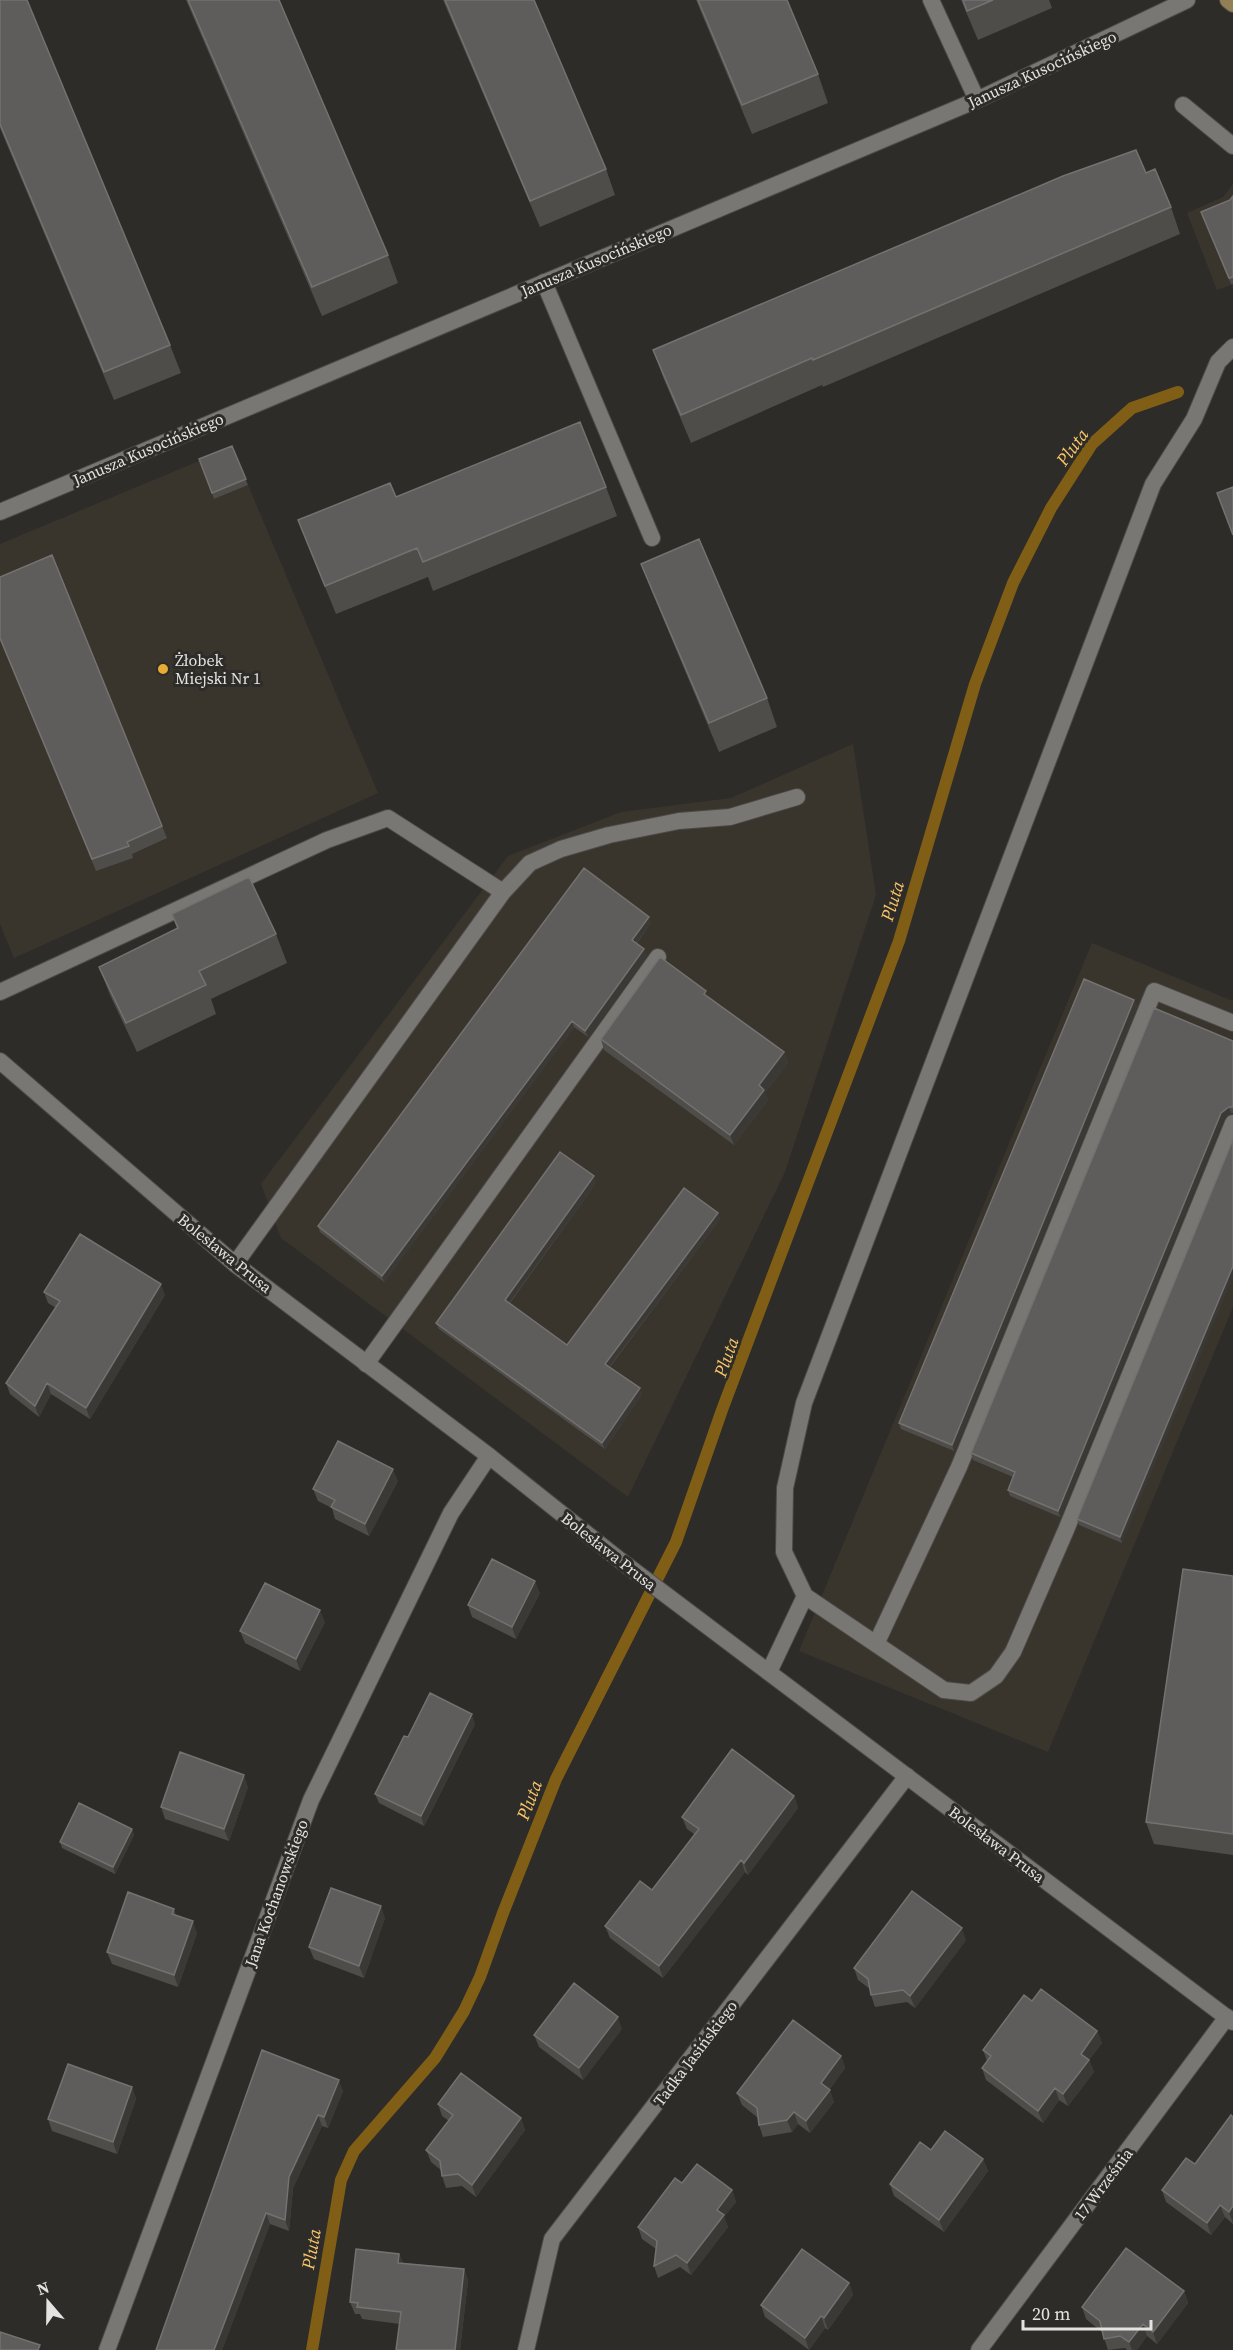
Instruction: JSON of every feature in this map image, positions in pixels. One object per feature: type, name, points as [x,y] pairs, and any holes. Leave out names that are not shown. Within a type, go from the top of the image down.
[{"type":"main road","points":[[1228,0],[1233,4]]},
{"type":"street","points":[[931,0],[977,100]]},
{"type":"street","name":"Janusza Kusocińskiego","points":[[0,512],[977,100],[1187,0]]},
{"type":"street","points":[[1183,105],[1233,146]]},
{"type":"street","points":[[544,282],[652,538]]},
{"type":"street","points":[[1233,347],[1218,362],[1194,419],[1153,484],[804,1403],[786,1488],[784,1552],[805,1596],[877,1642],[944,1690],[970,1693],[996,1676],[1013,1652],[1066,1530],[1233,1124]]},
{"type":"street","points":[[235,1264],[502,892],[530,863],[561,849],[609,835],[667,824],[730,817],[797,797]]},
{"type":"street","points":[[0,992],[327,840],[388,818],[502,892]]},
{"type":"street","points":[[366,1364],[658,957]]},
{"type":"street","points":[[877,1642],[959,1467],[1154,991],[1233,1023]]},
{"type":"street","name":"Bolesława Prusa","points":[[0,1061],[235,1264],[489,1456],[621,1561],[1231,2016]]},
{"type":"street","name":"Jana Kochanowskiego","points":[[107,2350],[311,1800],[451,1513],[489,1456]]},
{"type":"street","points":[[769,1672],[805,1596]]},
{"type":"street","name":"Tadka Jasińskiego","points":[[526,2350],[552,2239],[907,1776]]},
{"type":"street","name":"17 Września","points":[[979,2350],[1231,2016]]},
{"type":"shaded area","points":[[1233,184],[1233,289],[1231,285],[1217,290],[1187,213],[1223,197]]},
{"type":"shaded area","name":"Żłobek Miejski Nr 1","points":[[199,461],[214,499],[248,485],[378,793],[14,958],[0,924],[0,544]]},
{"type":"shaded area","points":[[853,744],[876,895],[785,1172],[628,1497],[281,1238],[261,1184],[508,856],[621,812],[731,798]]},
{"type":"shaded area","points":[[1092,943],[1233,1001],[1233,1307],[1048,1752],[799,1651]]},
{"type":"building","points":[[0,0],[27,0],[170,345],[104,372],[0,124]]},
{"type":"building","points":[[188,0],[279,0],[388,255],[312,287]]},
{"type":"building","points":[[445,0],[534,0],[606,169],[530,201]]},
{"type":"building","points":[[698,0],[787,0],[818,74],[742,105]]},
{"type":"building","points":[[963,0],[993,0],[967,11]]},
{"type":"building","points":[[1136,150],[1146,173],[1155,169],[1171,207],[681,415],[653,350],[1063,176]]},
{"type":"building","points":[[1233,196],[1233,277],[1229,278],[1201,212],[1230,200]]},
{"type":"building","points":[[580,422],[606,487],[423,562],[417,548],[325,586],[298,520],[390,483],[396,497]]},
{"type":"building","points":[[232,446],[246,479],[212,493],[199,459]]},
{"type":"building","points":[[1233,487],[1233,535],[1217,493]]},
{"type":"building","points":[[699,539],[767,698],[709,723],[641,564]]},
{"type":"building","points":[[52,555],[162,826],[127,842],[129,846],[92,859],[0,638],[0,577]]},
{"type":"building","points":[[584,868],[649,917],[632,940],[644,949],[585,1031],[572,1021],[382,1276],[318,1226]]},
{"type":"building","points":[[249,877],[276,934],[199,971],[206,985],[126,1023],[99,967],[178,928],[172,914]]},
{"type":"building","points":[[660,957],[706,991],[704,994],[784,1052],[759,1085],[764,1090],[730,1135],[601,1039]]},
{"type":"building","points":[[1084,979],[1134,1000],[952,1445],[899,1423]]},
{"type":"building","points":[[1154,1008],[1233,1041],[1233,1107],[1221,1113],[1058,1511],[1008,1490],[1015,1472],[971,1453]]},
{"type":"building","points":[[1233,1139],[1233,1266],[1120,1537],[1077,1519]]},
{"type":"building","points":[[560,1152],[594,1176],[505,1300],[567,1345],[684,1188],[718,1213],[605,1364],[640,1388],[602,1443],[436,1323]]},
{"type":"building","points":[[80,1234],[161,1284],[86,1408],[47,1383],[35,1406],[6,1383],[60,1301],[44,1292]]},
{"type":"building","points":[[338,1441],[393,1469],[365,1524],[331,1507],[335,1500],[313,1489]]},
{"type":"building","points":[[492,1559],[535,1581],[512,1627],[468,1605]]},
{"type":"building","points":[[1183,1569],[1233,1576],[1233,1834],[1146,1822]]},
{"type":"building","points":[[265,1583],[320,1610],[296,1659],[240,1631]]},
{"type":"building","points":[[430,1693],[472,1714],[421,1816],[375,1794],[404,1736],[408,1737]]},
{"type":"building","points":[[732,1749],[794,1796],[744,1863],[741,1860],[659,1966],[605,1926],[640,1881],[652,1890],[699,1829],[682,1817]]},
{"type":"building","points":[[180,1752],[244,1775],[224,1829],[161,1807]]},
{"type":"building","points":[[79,1803],[132,1829],[113,1867],[60,1842]]},
{"type":"building","points":[[331,1888],[381,1906],[359,1966],[309,1947]]},
{"type":"building","points":[[912,1891],[962,1928],[910,1996],[903,1990],[871,1995],[868,1979],[854,1968]]},
{"type":"building","points":[[128,1892],[174,1909],[172,1914],[193,1921],[174,1975],[107,1952]]},
{"type":"building","points":[[574,1983],[618,2017],[579,2068],[534,2035]]},
{"type":"building","points":[[1041,1989],[1097,2031],[1081,2054],[1089,2060],[1063,2094],[1055,2088],[1038,2111],[982,2068],[991,2056],[983,2050],[1024,1995],[1032,2001]]},
{"type":"building","points":[[793,2020],[841,2056],[821,2083],[830,2090],[806,2121],[794,2112],[787,2120],[759,2125],[757,2108],[737,2093]]},
{"type":"building","points":[[262,2050],[339,2080],[324,2117],[318,2115],[289,2177],[285,2220],[266,2213],[214,2350],[156,2350]]},
{"type":"building","points":[[68,2064],[132,2087],[113,2142],[48,2119]]},
{"type":"building","points":[[461,2073],[521,2118],[472,2185],[458,2174],[442,2176],[440,2161],[426,2150],[453,2115],[438,2104]]},
{"type":"building","points":[[1231,2115],[1233,2117],[1233,2206],[1229,2212],[1220,2205],[1207,2223],[1162,2190],[1186,2158],[1195,2164]]},
{"type":"building","points":[[945,2131],[983,2159],[939,2220],[890,2184],[920,2142],[931,2150]]},
{"type":"building","points":[[697,2164],[732,2190],[717,2210],[724,2215],[687,2263],[676,2255],[654,2266],[657,2241],[638,2227],[675,2178],[682,2183]]},
{"type":"building","points":[[1126,2248],[1184,2291],[1153,2332],[1143,2324],[1129,2342],[1120,2336],[1104,2339],[1100,2321],[1082,2307]]},
{"type":"building","points":[[356,2249],[399,2254],[398,2263],[464,2269],[455,2350],[396,2350],[401,2312],[357,2307],[358,2303],[350,2302]]},
{"type":"building","points":[[802,2249],[849,2283],[824,2318],[821,2316],[805,2338],[761,2305]]},
{"type":"building","points":[[0,2332],[40,2345],[38,2350],[0,2350]]},
{"type":"waterway","name":"Pluta","points":[[312,2350],[341,2180],[354,2151],[435,2058],[464,2011],[480,1977],[556,1779],[676,1542],[722,1410],[899,941],[975,684],[1013,583],[1051,508],[1092,444],[1132,408],[1178,392]]},
{"type":"place","name":"Żłobek Miejski Nr 1","points":[[163,669]]}]
